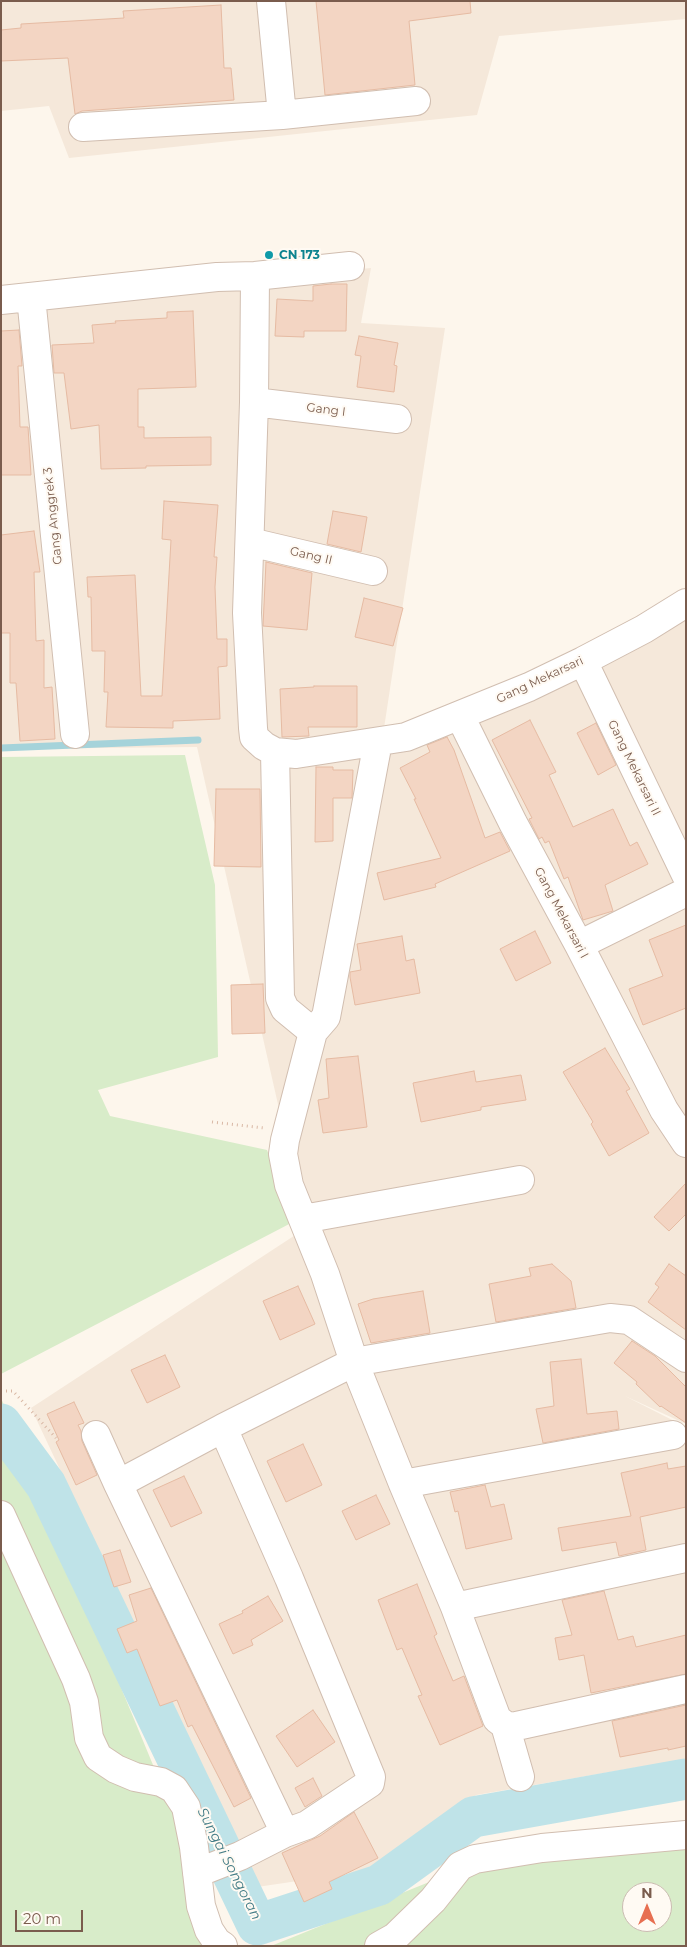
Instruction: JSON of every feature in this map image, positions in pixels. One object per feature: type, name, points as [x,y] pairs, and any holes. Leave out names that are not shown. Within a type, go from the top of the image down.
[{"type":"street","points":[[271,1],[282,115]]},
{"type":"street","points":[[82,127],[282,115],[416,101]]},
{"type":"street","points":[[1,300],[216,277],[255,276],[350,266]]},
{"type":"street","points":[[255,276],[254,402],[247,613],[252,719],[254,737],[275,752],[280,998],[285,1009],[313,1032]]},
{"type":"street","name":"Gang Anggrek 3","points":[[30,297],[75,734]]},
{"type":"street","name":"Gang I","points":[[254,402],[397,419]]},
{"type":"street","name":"Gang II","points":[[250,542],[373,571]]},
{"type":"street","name":"Gang Mekarsari","points":[[275,752],[296,754],[406,737],[529,687],[583,661],[644,629],[686,602]]},
{"type":"street","name":"Gang Mekarsari II","points":[[583,661],[686,875]]},
{"type":"street","name":"Gang Mekarsari I","points":[[460,716],[513,823],[579,945],[664,1110],[686,1142]]},
{"type":"street","points":[[382,741],[326,1017],[313,1032],[287,1130],[283,1154],[289,1185],[325,1274],[354,1362],[455,1607],[498,1719],[505,1725],[512,1727],[522,1726],[686,1689]]},
{"type":"street","points":[[579,945],[686,892]]},
{"type":"street","points":[[303,1219],[520,1180]]},
{"type":"street","points":[[118,1484],[223,1428],[354,1362],[610,1318],[629,1320],[686,1358]]},
{"type":"street","points":[[203,1870],[240,1856],[285,1833],[307,1825],[370,1783],[371,1777],[290,1578],[223,1428]]},
{"type":"street","points":[[96,1435],[285,1833]]},
{"type":"street","points":[[403,1484],[673,1435]]},
{"type":"street","points":[[1,1515],[76,1679],[84,1702],[89,1738],[98,1757],[116,1769],[135,1777],[161,1782],[174,1789],[186,1807],[203,1870],[201,1906],[209,1930],[216,1942],[222,1946]]},
{"type":"street","points":[[455,1607],[686,1558]]},
{"type":"street","points":[[505,1725],[520,1777]]},
{"type":"street","points":[[379,1946],[395,1937],[426,1906],[460,1866],[475,1859],[542,1848],[686,1835]]},
{"type":"path","points":[[212,1122],[287,1130]]},
{"type":"path","points":[[1,1391],[13,1391],[56,1438]]},
{"type":"shaded area","points":[[1,1],[686,1],[686,19],[499,36],[477,115],[69,158],[49,106],[1,111]]},
{"type":"shaded area","points":[[371,268],[361,323],[445,328],[379,761],[395,748],[686,614],[686,1424],[625,1396],[686,1427],[686,1759],[476,1795],[379,1869],[257,1887],[31,1408],[306,1228],[197,747],[1,749],[1,304]]},
{"type":"green space","points":[[185,755],[215,885],[218,1057],[98,1090],[110,1116],[267,1150],[295,1221],[1,1374],[1,757]]},
{"type":"green space","points":[[1,1398],[228,1946],[1,1946]]},
{"type":"green space","points":[[686,1832],[686,1946],[271,1946],[491,1857]]},
{"type":"building","points":[[316,1],[470,1],[471,13],[409,21],[415,85],[325,95]]},
{"type":"building","points":[[221,5],[224,68],[231,68],[234,100],[82,111],[75,114],[68,58],[1,61],[1,30],[21,28],[21,24],[124,18],[123,11]]},
{"type":"building","points":[[347,284],[346,331],[304,331],[304,337],[275,336],[277,299],[313,301],[313,286]]},
{"type":"building","points":[[193,311],[196,387],[138,389],[138,427],[144,427],[144,438],[211,437],[211,465],[101,469],[99,425],[71,429],[64,373],[54,373],[52,345],[94,343],[92,325],[116,323],[115,321],[167,318],[167,312]]},
{"type":"building","points":[[19,330],[22,366],[18,366],[20,427],[28,427],[31,475],[1,475],[1,331]]},
{"type":"building","points":[[359,336],[398,343],[394,365],[397,366],[394,392],[357,387],[361,356],[355,355]]},
{"type":"building","points":[[164,501],[218,505],[214,557],[217,557],[215,587],[217,639],[227,639],[227,666],[218,667],[220,719],[173,721],[173,728],[106,727],[108,692],[104,692],[105,651],[92,651],[91,597],[88,597],[87,577],[135,575],[141,696],[162,696],[171,540],[162,539]]},
{"type":"building","points":[[333,511],[367,517],[361,552],[327,544]]},
{"type":"building","points":[[34,531],[40,572],[34,572],[36,641],[44,640],[44,688],[52,687],[55,739],[20,741],[16,683],[10,683],[10,633],[1,633],[1,535]]},
{"type":"building","points":[[266,562],[312,573],[307,630],[263,626]]},
{"type":"building","points":[[364,598],[403,608],[393,646],[355,637]]},
{"type":"building","points":[[314,686],[357,686],[357,727],[308,727],[309,736],[282,737],[280,689]]},
{"type":"building","points":[[530,720],[556,772],[549,775],[573,827],[613,809],[630,846],[637,842],[648,864],[605,885],[613,911],[583,920],[568,877],[564,879],[549,841],[545,843],[542,837],[539,839],[529,819],[532,818],[492,740]]},
{"type":"building","points":[[596,723],[616,765],[598,775],[577,733]]},
{"type":"building","points":[[447,737],[454,750],[485,838],[500,832],[510,851],[435,884],[436,887],[384,900],[377,873],[441,858],[414,799],[416,799],[400,768],[430,752],[427,745]]},
{"type":"building","points":[[316,767],[333,767],[333,770],[353,770],[352,798],[333,798],[333,841],[315,842]]},
{"type":"building","points":[[216,789],[260,789],[261,867],[214,866]]},
{"type":"building","points":[[686,925],[686,1008],[643,1025],[629,989],[663,976],[649,940]]},
{"type":"building","points":[[535,931],[551,963],[516,981],[500,949]]},
{"type":"building","points":[[402,936],[406,961],[414,959],[420,993],[355,1005],[350,972],[361,970],[357,944]]},
{"type":"building","points":[[263,984],[265,1033],[232,1034],[231,985]]},
{"type":"building","points":[[605,1048],[630,1089],[626,1091],[649,1133],[609,1156],[591,1124],[593,1122],[563,1072]]},
{"type":"building","points":[[358,1056],[367,1127],[323,1133],[318,1100],[329,1098],[326,1059]]},
{"type":"building","points":[[474,1071],[476,1082],[521,1075],[526,1100],[481,1107],[481,1110],[421,1122],[413,1083]]},
{"type":"building","points":[[686,1183],[686,1214],[669,1231],[654,1217]]},
{"type":"building","points":[[552,1264],[571,1281],[576,1308],[496,1322],[489,1284],[531,1276],[529,1268]]},
{"type":"building","points":[[669,1264],[686,1276],[686,1330],[648,1302],[659,1287],[655,1284]]},
{"type":"building","points":[[298,1286],[315,1324],[280,1340],[263,1301]]},
{"type":"building","points":[[423,1291],[430,1333],[371,1343],[358,1304],[373,1299]]},
{"type":"building","points":[[632,1341],[655,1356],[686,1387],[686,1423],[660,1407],[636,1384],[637,1382],[614,1363]]},
{"type":"building","points":[[165,1355],[180,1387],[147,1403],[131,1370]]},
{"type":"building","points":[[581,1359],[587,1414],[617,1411],[619,1429],[543,1443],[536,1409],[554,1406],[550,1362]]},
{"type":"building","points":[[74,1402],[84,1423],[78,1425],[82,1441],[97,1475],[76,1485],[56,1442],[59,1440],[47,1414]]},
{"type":"building","points":[[303,1444],[322,1485],[286,1502],[267,1461]]},
{"type":"building","points":[[667,1463],[668,1469],[686,1466],[686,1507],[640,1517],[646,1550],[619,1556],[616,1542],[562,1551],[558,1528],[631,1516],[621,1473]]},
{"type":"building","points":[[184,1476],[202,1513],[171,1527],[153,1490]]},
{"type":"building","points":[[485,1485],[491,1507],[504,1504],[512,1539],[466,1549],[458,1511],[455,1512],[450,1492]]},
{"type":"building","points":[[376,1495],[390,1524],[356,1540],[342,1511]]},
{"type":"building","points":[[120,1550],[131,1582],[114,1587],[103,1555]]},
{"type":"building","points":[[417,1584],[437,1634],[434,1636],[453,1681],[464,1676],[483,1726],[440,1745],[418,1696],[422,1695],[402,1648],[397,1650],[378,1600]]},
{"type":"building","points":[[151,1588],[251,1798],[234,1807],[192,1725],[188,1727],[177,1700],[160,1706],[137,1649],[127,1653],[117,1629],[137,1621],[129,1595]]},
{"type":"building","points":[[604,1591],[618,1640],[633,1636],[636,1647],[686,1635],[686,1674],[591,1693],[584,1655],[559,1660],[555,1638],[572,1635],[562,1600]]},
{"type":"building","points":[[268,1596],[283,1621],[251,1640],[253,1645],[233,1654],[219,1624],[243,1613],[242,1611]]},
{"type":"building","points":[[686,1705],[686,1746],[620,1757],[612,1721]]},
{"type":"building","points":[[313,1710],[335,1742],[297,1767],[276,1736]]},
{"type":"building","points":[[313,1778],[322,1796],[305,1807],[295,1788]]},
{"type":"building","points":[[354,1812],[378,1858],[329,1882],[332,1889],[304,1902],[282,1853],[320,1836]]},
{"type":"waterway","points":[[1,748],[198,740]]},
{"type":"waterway","name":"Sungai Songoran","points":[[1,1424],[46,1485],[257,1925],[379,1885],[473,1817],[686,1779]]},
{"type":"place","name":"CN 173","points":[[269,255]]}]
